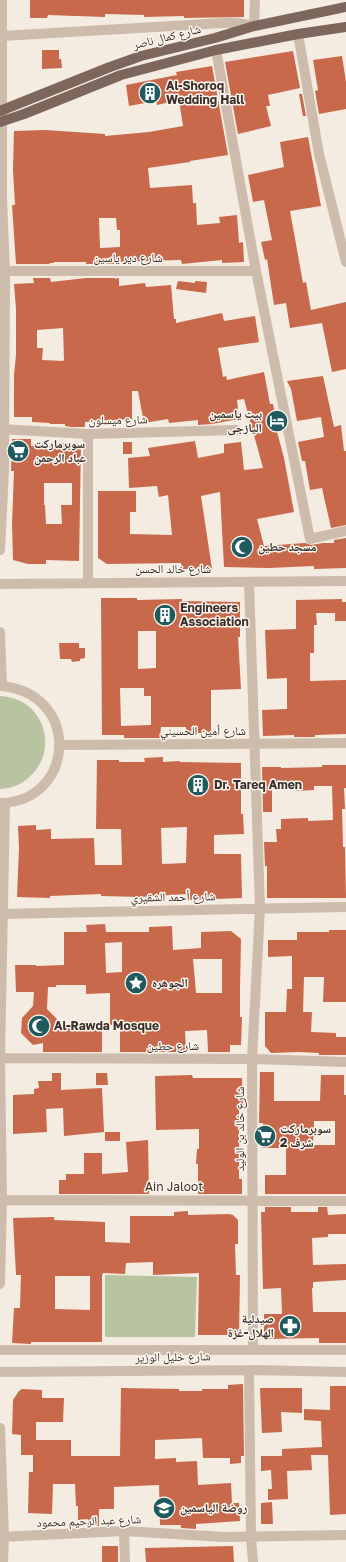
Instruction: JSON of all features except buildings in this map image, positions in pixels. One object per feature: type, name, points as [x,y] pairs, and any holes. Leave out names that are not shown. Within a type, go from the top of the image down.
[{"type":"main road","name":"شارع كمال ناصر","points":[[2,111],[141,56],[215,38],[254,26],[346,7]]},
{"type":"main road","name":"شارع كمال ناصر","points":[[1,122],[121,75],[216,50],[298,34],[346,27]]},
{"type":"street","points":[[0,550],[4,470],[2,429],[2,0]]},
{"type":"street","points":[[2,36],[223,23],[237,23],[254,26],[255,0]]},
{"type":"street","points":[[298,34],[319,154],[346,262]]},
{"type":"street","points":[[216,50],[256,271],[310,539],[346,531]]},
{"type":"street","name":"شارع دير ياسين","points":[[2,271],[256,271]]},
{"type":"street","name":"شارع ميسلون","points":[[2,429],[88,434],[236,430]]},
{"type":"street","points":[[88,434],[88,583]]},
{"type":"street","name":"شارع خالد الحسن","points":[[0,584],[346,581]]},
{"type":"street","name":"شارع خالد بن الوليد","points":[[249,582],[260,908],[252,1059],[253,1350]]},
{"type":"street","points":[[0,632],[1,686],[27,692],[42,703],[54,719],[60,745],[54,768],[42,786],[24,798],[3,803],[0,1058],[2,1200],[0,1284]]},
{"type":"street","name":"شارع أمين الحسيني","points":[[60,745],[346,743]]},
{"type":"street","name":"شارع أحمد الشقيري","points":[[1,914],[346,907]]},
{"type":"street","name":"شارع حطين","points":[[0,1058],[252,1059],[346,1062]]},
{"type":"street","name":"Ain Jaloot","points":[[2,1200],[346,1201]]},
{"type":"street","name":"شارع خليل الوزير","points":[[0,1350],[346,1350]]},
{"type":"street","points":[[249,1370],[251,1536],[253,1562]]},
{"type":"street","name":"شارع خليل الوزير","points":[[0,1372],[249,1370],[346,1372]]},
{"type":"street","points":[[0,1428],[3,1562]]},
{"type":"street","points":[[124,1532],[124,1562]]},
{"type":"street","name":"شارع عبد الرحيم محمود","points":[[2,1537],[124,1532],[224,1537],[346,1535]]},
{"type":"green space","points":[[0,696],[16,699],[29,707],[38,717],[44,730],[45,744],[42,758],[35,771],[23,782],[9,788],[0,789]]},
{"type":"green space","points":[[105,1275],[197,1277],[195,1337],[105,1337]]},
{"type":"place","name":"Al-Shoroq Wedding Hall","points":[[150,93]]},
{"type":"place","name":"بيت ياسمين اليازجى","points":[[277,421]]},
{"type":"place","name":"سوبرماركت عباد الرحمن","points":[[18,451]]},
{"type":"place","name":"مسجد حطين","points":[[242,547]]},
{"type":"place","name":"Engineers Association","points":[[165,615]]},
{"type":"place","name":"Dr. Tareq Amen","points":[[198,785]]},
{"type":"place","name":"الجوهره","points":[[136,983]]},
{"type":"place","name":"Al-Rawda Mosque","points":[[39,1026]]},
{"type":"place","name":"سوبرماركت شرف 2","points":[[265,1136]]},
{"type":"place","name":"صيدلية الهلال-غزة","points":[[290,1326]]},
{"type":"place","name":"روضة الياسمين","points":[[164,1508]]}]
